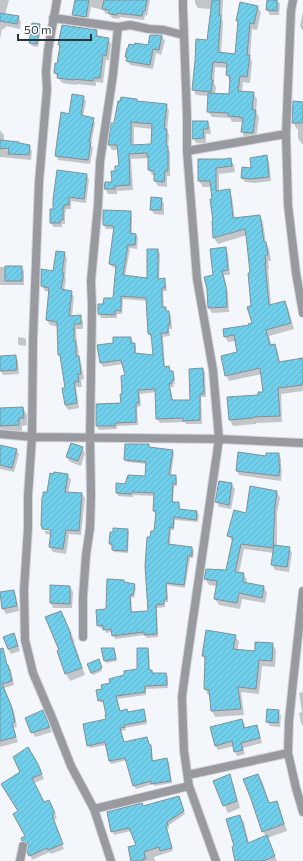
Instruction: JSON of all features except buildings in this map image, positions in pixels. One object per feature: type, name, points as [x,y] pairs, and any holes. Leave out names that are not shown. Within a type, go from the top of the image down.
[{"type":"street","points":[[57,0],[48,50],[46,72],[47,89],[39,182],[33,340],[32,438],[24,590],[25,640],[33,673],[71,766],[94,809],[111,861]]},
{"type":"street","points":[[183,0],[187,151],[197,279],[213,370],[219,439],[182,697],[184,751],[189,786],[216,861]]},
{"type":"street","points":[[293,0],[291,11],[286,134],[288,205],[296,273],[303,313]]},
{"type":"street","points":[[54,18],[118,27],[130,26],[164,30],[183,35]]},
{"type":"street","points":[[83,637],[83,597],[86,555],[90,528],[91,495],[91,282],[98,205],[100,162],[113,75],[118,27]]},
{"type":"street","points":[[187,151],[286,134]]},
{"type":"street","points":[[0,434],[32,438],[219,439],[303,443]]},
{"type":"street","points":[[303,592],[292,682],[288,753],[303,812]]},
{"type":"street","points":[[188,775],[288,753]]},
{"type":"street","points":[[94,809],[189,786]]},
{"type":"street","points":[[20,861],[23,846]]}]
